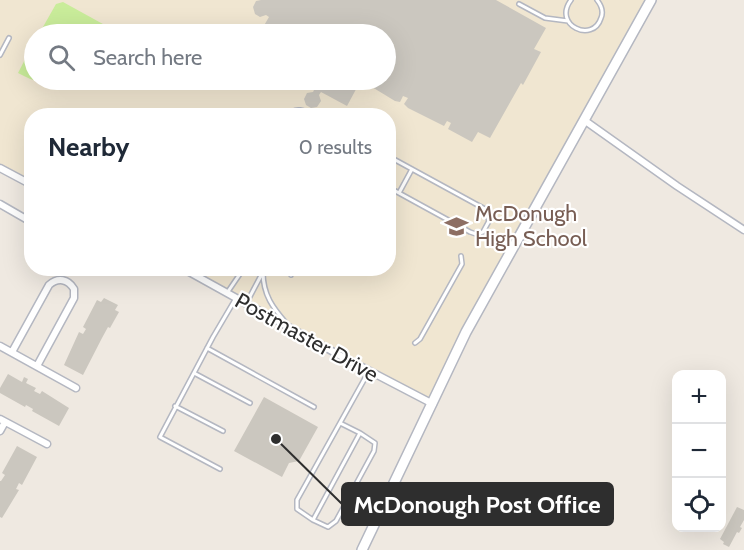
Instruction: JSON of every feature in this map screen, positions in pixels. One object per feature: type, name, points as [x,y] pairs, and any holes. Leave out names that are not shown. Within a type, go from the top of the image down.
[{"type":"main road","points":[[362,550],[466,332],[651,0]]},
{"type":"street","points":[[584,120],[744,230]]},
{"type":"street","points":[[1,170],[24,181]]},
{"type":"street","points":[[0,204],[24,218]]},
{"type":"street","name":"Postmaster Drive","points":[[197,276],[432,404]]},
{"type":"street","points":[[12,352],[49,285],[58,280],[67,281],[74,289],[74,298],[37,366]]},
{"type":"street","points":[[0,346],[76,388]]},
{"type":"street","points":[[0,431],[3,420],[47,444]]},
{"type":"lane","points":[[519,4],[544,18],[568,21],[582,31],[595,27],[600,22],[602,14],[597,0]]},
{"type":"lane","points":[[568,21],[566,11],[570,1]]},
{"type":"lane","points":[[0,55],[9,38]]},
{"type":"lane","points":[[396,160],[485,209],[489,221],[487,227],[483,232],[476,234],[470,232],[396,191]]},
{"type":"lane","points":[[399,193],[412,169]]},
{"type":"lane","points":[[415,343],[426,329],[462,264],[461,256]]},
{"type":"lane","points":[[227,293],[239,276]]},
{"type":"lane","points":[[246,303],[261,276]]},
{"type":"lane","points":[[264,276],[263,284],[269,303],[290,328]]},
{"type":"lane","points":[[220,469],[160,437],[236,298]]},
{"type":"lane","points":[[207,348],[314,407]]},
{"type":"lane","points":[[340,423],[375,443],[374,451],[336,521],[328,526],[313,520],[297,509],[297,500],[369,371]]},
{"type":"lane","points":[[194,373],[250,403]]},
{"type":"lane","points":[[175,406],[222,431]]},
{"type":"lane","points":[[313,520],[360,433]]},
{"type":"shaded area","name":"McDonugh High School","points":[[0,0],[650,0],[466,332],[433,404],[199,276],[396,276],[396,108],[24,108],[24,180],[0,167]]},
{"type":"green space","points":[[63,2],[103,24],[45,24],[56,4]]},
{"type":"green space","points":[[24,61],[24,76],[18,73]]},
{"type":"building","points":[[496,0],[546,28],[534,49],[541,52],[490,138],[478,132],[472,142],[448,129],[451,123],[447,121],[444,126],[408,108],[404,104],[408,98],[403,96],[400,102],[395,101],[377,90],[396,90],[396,24],[265,24],[269,17],[266,15],[260,17],[255,14],[253,7],[256,1]]},
{"type":"building","points":[[314,90],[356,90],[347,106],[321,92],[319,95],[321,101],[317,107],[311,108],[306,105],[304,99],[307,93]]},
{"type":"building","points":[[104,298],[118,305],[115,310],[119,312],[110,328],[108,327],[83,375],[64,365],[79,332],[83,334],[86,329],[83,327],[97,300],[101,302]]},
{"type":"building","points":[[8,374],[22,382],[24,377],[28,379],[26,383],[36,388],[34,391],[40,394],[42,391],[69,408],[59,426],[32,411],[33,409],[26,405],[25,407],[0,393],[0,388]]},
{"type":"building","points":[[264,397],[318,427],[299,461],[289,463],[282,477],[234,451]]},
{"type":"building","points":[[17,446],[37,457],[22,485],[19,483],[16,489],[19,490],[2,518],[0,517],[0,481],[5,475],[2,473]]},
{"type":"building","points":[[737,507],[744,510],[744,520],[740,527],[742,528],[739,533],[737,532],[729,547],[720,539],[726,532]]},
{"type":"place","name":"McDonugh High School","points":[[457,226]]},
{"type":"place","name":"McDonough Post Office","points":[[276,439]]}]
